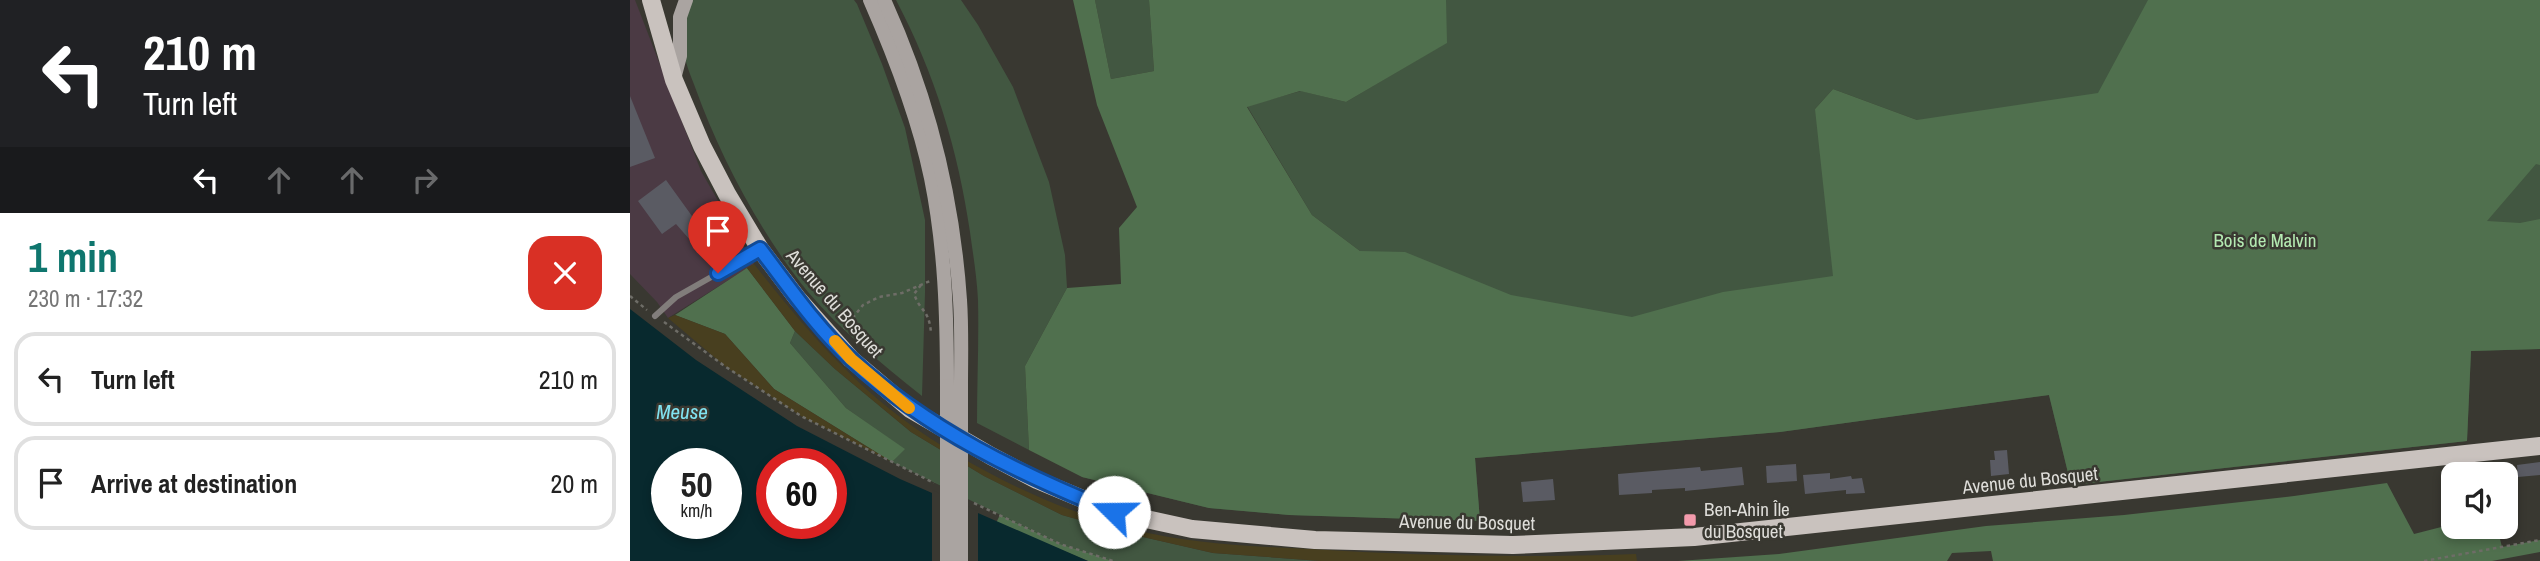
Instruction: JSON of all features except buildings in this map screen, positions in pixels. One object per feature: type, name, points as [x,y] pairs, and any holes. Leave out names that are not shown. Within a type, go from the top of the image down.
[{"type":"main road","name":"Avenue du Bosquet","points":[[651,0],[674,80],[702,146],[760,249],[797,298],[851,359],[910,409],[1037,480],[1114,512],[1192,529],[1315,540],[1513,545],[1694,537],[2540,446]]},
{"type":"main road","points":[[674,80],[680,56],[680,17],[686,0]]},
{"type":"main road","points":[[870,0],[890,45],[916,122],[930,177],[947,302],[954,386],[961,561]]},
{"type":"main road","points":[[884,0],[902,40],[925,108],[951,215],[961,303],[954,386],[947,561]]},
{"type":"lane","points":[[655,316],[676,298],[760,249]]},
{"type":"path","points":[[835,341],[863,304],[879,297],[902,293],[936,279]]},
{"type":"path","points":[[630,296],[726,367],[801,416],[940,487]]},
{"type":"path","points":[[966,499],[1060,544],[1113,561]]},
{"type":"path","points":[[2424,561],[2540,540]]},
{"type":"shaded area","points":[[630,0],[635,0],[701,171],[754,264],[668,318],[657,302],[630,274]]},
{"type":"green space","points":[[692,0],[854,0],[857,4],[905,128],[925,220],[922,396],[862,347],[834,320],[808,292],[758,220],[729,167],[687,65],[683,31]]},
{"type":"green space","points":[[896,0],[961,0],[1013,87],[1049,182],[1065,255],[1067,288],[1025,366],[1029,450],[977,423],[978,300],[965,202],[943,113],[922,56]]},
{"type":"green space","name":"Bois de Malvin","points":[[1073,0],[1095,0],[1111,79],[1154,71],[1149,0],[1446,0],[1447,43],[1346,102],[1300,91],[1247,107],[1312,215],[1360,251],[1405,252],[1511,295],[1632,317],[1723,292],[1833,276],[1815,109],[1833,89],[1917,120],[2098,93],[2148,0],[2540,0],[2540,165],[2536,164],[2487,221],[2520,223],[2540,219],[2540,349],[2471,351],[2467,441],[2071,485],[2049,395],[1780,432],[1475,458],[1480,521],[1289,515],[1209,508],[1082,477],[1029,450],[1025,366],[1067,288],[1121,284],[1119,228],[1137,207],[1097,105]]},
{"type":"green space","points":[[1095,0],[1149,0],[1154,71],[1111,79]]},
{"type":"green space","name":"Bois de Malvin","points":[[1446,0],[2540,0],[2540,349],[2471,351],[2467,441],[2071,485],[2049,395],[1780,432],[1475,458],[1480,521],[1289,515],[1209,508],[1082,477],[1118,338],[1360,251],[1312,215],[1247,106],[1301,91],[1346,102],[1446,43]],"holes":[[[1833,89],[1917,120],[1815,109]]]},
{"type":"green space","points":[[747,268],[795,331],[790,343],[846,408],[905,449],[892,462],[774,389],[725,334],[675,315]]},
{"type":"green space","points":[[795,331],[835,369],[911,432],[984,476],[1062,515],[1213,553],[1321,561],[1113,561],[1060,544],[892,462],[904,449],[846,408],[790,343]]},
{"type":"green space","points":[[2387,483],[2414,534],[2441,527],[2441,539],[2500,539],[2502,547],[2540,540],[2540,552],[2492,561],[1993,561],[1991,551],[1952,553],[1947,561],[1678,561],[1779,554],[1986,526],[2124,515]]},
{"type":"green space","points":[[1000,515],[1060,544],[1113,561],[1088,561],[996,523]]},
{"type":"sand","points":[[754,264],[842,366],[904,420],[956,454],[1012,485],[1101,521],[1175,538],[1242,545],[1472,556],[1636,554],[1637,561],[1321,561],[1213,553],[1062,515],[984,476],[911,432],[835,369],[795,331],[747,268]]},
{"type":"sand","points":[[675,315],[725,334],[774,389],[892,462],[801,416],[726,367],[668,318]]},
{"type":"water","name":"Meuse","points":[[630,309],[696,360],[797,426],[840,448],[756,448],[756,539],[847,539],[847,452],[900,479],[1088,561],[630,561]]},
{"type":"pier","points":[[932,490],[978,511],[978,561],[932,561]]},
{"type":"slow traffic","points":[[835,341],[851,359],[909,408]]},
{"type":"place","name":"Ben-Ahin Île du Bosquet","points":[[1690,520]]},
{"type":"route","points":[[718,273],[760,249],[797,298],[851,359],[910,409],[1037,480],[1114,512]]}]
